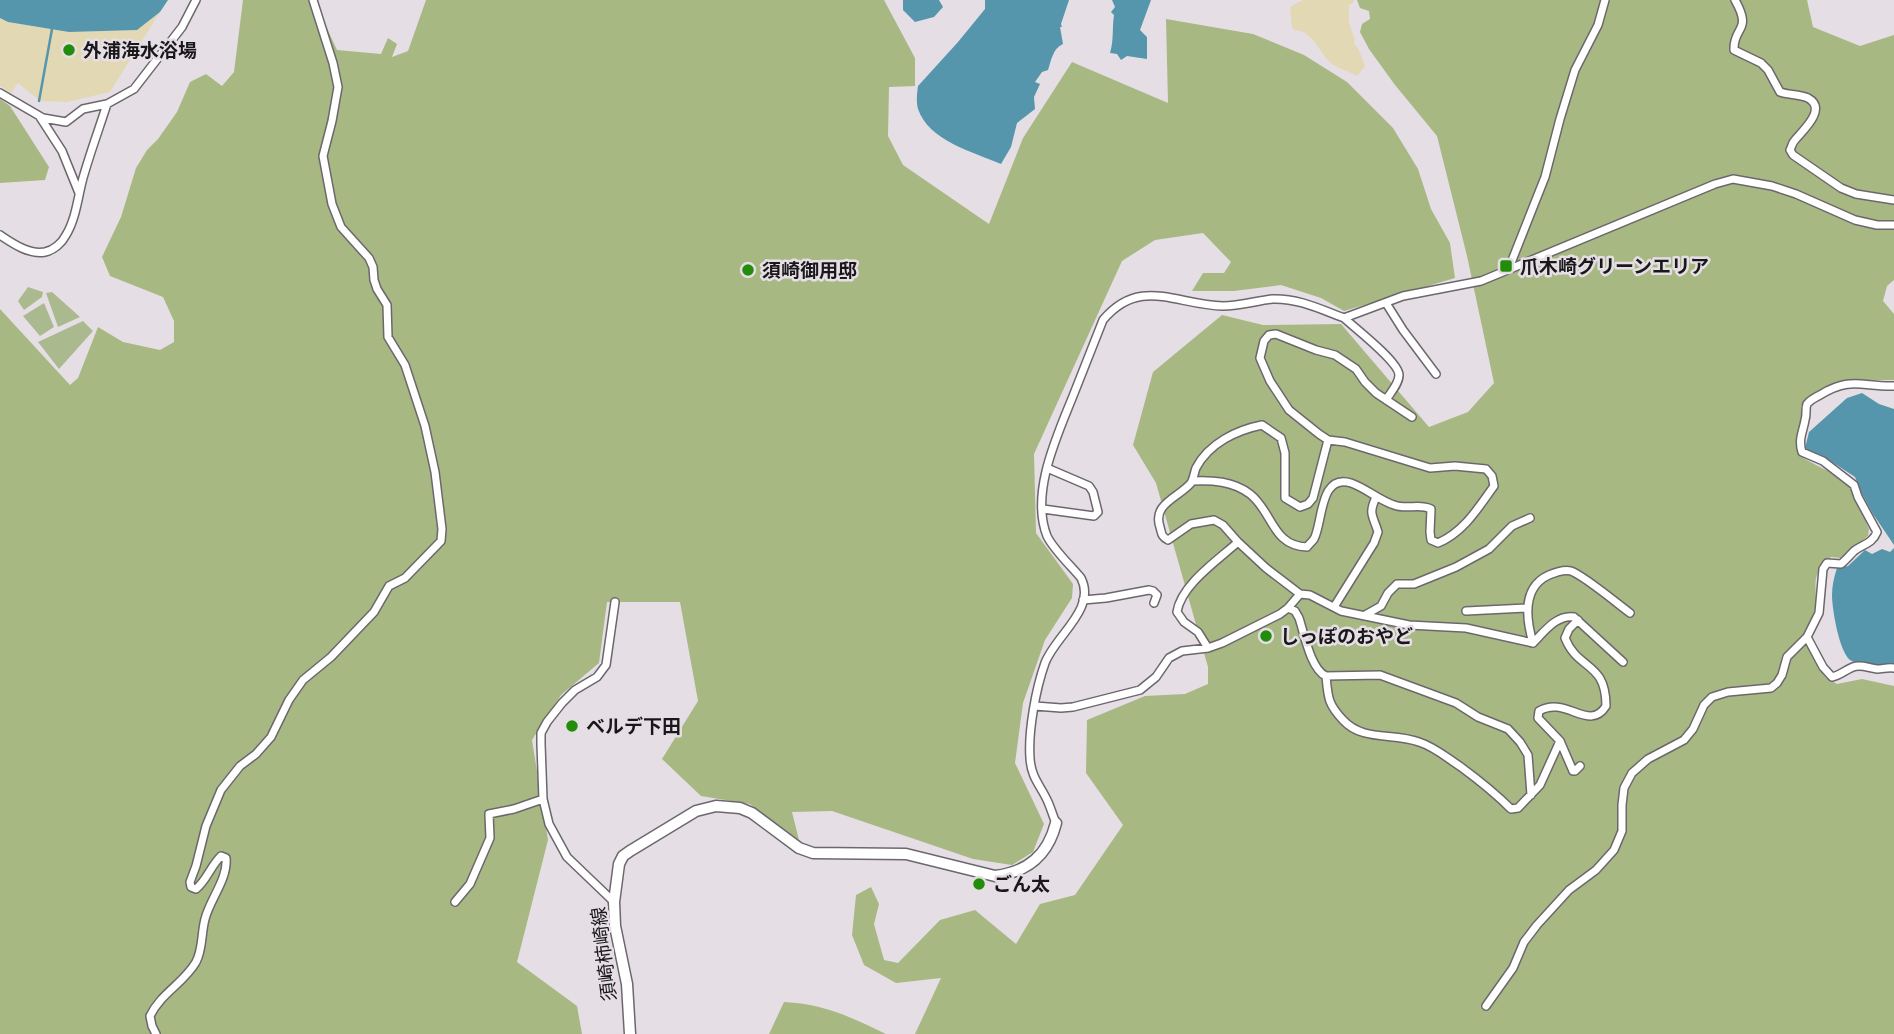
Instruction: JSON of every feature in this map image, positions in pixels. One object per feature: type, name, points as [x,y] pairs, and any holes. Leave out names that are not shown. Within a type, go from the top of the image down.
[{"type":"main road","name":"須崎柿崎線","points":[[630,1034],[627,984],[615,926],[617,874],[623,856],[640,843],[696,811],[716,806],[740,808],[752,813],[799,848],[813,853],[906,854],[995,876],[1021,870],[1031,863],[1045,850],[1056,823]]},
{"type":"street","points":[[0,93],[40,116],[66,122],[83,108],[107,104],[134,89],[182,27],[196,0]]},
{"type":"street","points":[[156,1034],[150,1016],[164,995],[195,964],[201,949],[204,920],[225,873],[226,858],[221,856],[213,864],[203,884],[196,889],[191,887],[190,882],[206,826],[221,790],[240,766],[256,754],[271,737],[289,700],[303,680],[331,657],[374,612],[388,586],[405,578],[441,541],[435,472],[425,426],[405,365],[388,337],[387,305],[373,280],[373,267],[369,258],[341,227],[332,204],[323,156],[338,87],[313,0]]},
{"type":"street","points":[[1509,268],[1545,177],[1575,70],[1598,25],[1605,0]]},
{"type":"street","points":[[1735,0],[1744,25],[1733,43],[1734,50],[1768,70],[1780,92],[1807,98],[1813,103],[1814,115],[1810,124],[1793,142],[1790,150],[1793,155],[1841,188],[1856,194],[1894,201]]},
{"type":"street","points":[[0,234],[15,245],[31,251],[45,252],[60,244],[67,233],[107,104]]},
{"type":"street","points":[[40,116],[62,151],[79,193]]},
{"type":"street","points":[[1344,318],[1403,296],[1480,281],[1733,178],[1797,194],[1855,220],[1877,225],[1894,225]]},
{"type":"street","points":[[1056,823],[1048,800],[1033,777],[1030,732],[1046,660],[1077,616],[1086,592],[1081,578],[1048,539],[1044,526],[1042,496],[1052,447],[1104,320],[1125,300],[1144,295],[1224,306],[1273,299],[1306,303],[1344,318],[1390,360],[1399,376],[1386,400]]},
{"type":"street","points":[[1385,303],[1436,374]]},
{"type":"street","points":[[1192,481],[1225,483],[1252,495],[1274,528],[1288,543],[1296,547],[1307,547],[1315,538],[1320,511],[1328,492],[1336,483],[1344,481],[1394,505],[1406,508],[1424,505],[1430,509],[1431,540],[1438,543],[1460,531],[1494,486],[1492,476],[1486,469],[1455,466],[1430,468],[1345,442],[1328,440],[1289,410],[1270,381],[1260,358],[1264,341],[1269,335],[1276,334],[1335,355],[1356,369],[1365,382],[1386,400],[1412,417]]},
{"type":"street","points":[[1486,1006],[1513,968],[1524,942],[1537,925],[1569,890],[1596,870],[1614,850],[1622,831],[1624,789],[1632,773],[1648,759],[1684,740],[1693,729],[1703,705],[1712,697],[1728,692],[1771,688],[1777,683],[1787,657],[1807,637],[1819,613],[1824,566],[1832,562],[1841,564],[1855,550],[1874,539],[1877,532],[1854,485],[1823,461],[1802,452],[1800,433],[1807,405],[1830,389],[1857,383],[1874,387],[1894,386]]},
{"type":"street","points":[[1328,440],[1313,498],[1300,507],[1285,498],[1284,444],[1281,439],[1262,425],[1226,437],[1207,453],[1196,467],[1192,481],[1159,510],[1157,520],[1163,538],[1168,540],[1191,524],[1214,520],[1223,525],[1266,568],[1300,594],[1310,595],[1355,614],[1388,622],[1466,628],[1533,643]]},
{"type":"street","points":[[1043,509],[1094,516],[1098,512],[1089,486],[1047,468]]},
{"type":"street","points":[[1334,607],[1374,543],[1378,532],[1371,509],[1376,497]]},
{"type":"street","points":[[1365,615],[1381,606],[1397,584],[1414,584],[1456,567],[1489,549],[1512,526],[1530,518]]},
{"type":"street","points":[[1208,648],[1198,632],[1184,622],[1177,612],[1178,604],[1203,573],[1238,542]]},
{"type":"street","points":[[1533,643],[1527,608],[1530,594],[1543,578],[1558,571],[1571,571],[1630,613]]},
{"type":"street","points":[[1083,600],[1149,590],[1157,595],[1154,603]]},
{"type":"street","points":[[1035,706],[1073,707],[1140,690],[1156,677],[1169,658],[1182,651],[1208,648],[1280,614],[1300,594]]},
{"type":"street","points":[[614,902],[567,857],[549,824],[543,799],[541,733],[562,703],[575,690],[597,677],[606,666],[615,602]]},
{"type":"street","points":[[1288,608],[1295,611],[1299,618],[1314,664],[1320,674],[1380,675],[1456,703],[1478,717],[1508,729],[1521,742],[1528,755],[1531,795]]},
{"type":"street","points":[[1466,611],[1527,608]]},
{"type":"street","points":[[1533,643],[1561,618],[1574,617],[1623,662]]},
{"type":"street","points":[[1577,620],[1565,639],[1572,653],[1600,676],[1605,688],[1606,706],[1599,715],[1588,717],[1565,708],[1546,707],[1539,711],[1538,718],[1560,741],[1573,771],[1580,766]]},
{"type":"street","points":[[1807,637],[1823,667],[1832,677],[1859,666],[1894,668]]},
{"type":"street","points":[[1326,676],[1328,701],[1350,727],[1359,732],[1419,741],[1473,774],[1511,809],[1518,808],[1540,785],[1560,741]]},
{"type":"street","points":[[455,902],[470,884],[490,838],[489,814],[543,799]]},
{"type":"green space","points":[[243,0],[314,0],[337,50],[381,54],[388,38],[397,44],[392,57],[408,51],[426,0],[884,0],[915,58],[915,86],[889,87],[888,136],[903,165],[989,224],[1023,138],[1072,62],[1168,103],[1166,19],[1253,34],[1304,55],[1347,82],[1393,128],[1418,169],[1431,209],[1450,243],[1455,278],[1344,311],[1321,298],[1281,285],[1234,291],[1192,291],[1203,273],[1224,273],[1231,262],[1203,233],[1155,240],[1122,261],[1034,454],[1036,533],[1073,584],[1072,598],[1045,640],[1023,703],[1015,763],[1044,824],[1033,852],[1012,865],[973,859],[832,811],[792,812],[799,840],[750,804],[701,796],[662,759],[698,701],[680,602],[607,602],[599,663],[561,695],[532,740],[548,840],[517,962],[577,1006],[582,1034],[0,1034],[0,309],[70,385],[78,378],[98,327],[123,342],[160,350],[174,342],[174,321],[163,297],[110,276],[102,257],[121,217],[136,168],[177,112],[190,82],[206,74],[222,86],[234,72]]},
{"type":"green space","points":[[1357,0],[1807,0],[1813,27],[1860,46],[1894,35],[1894,280],[1887,286],[1883,301],[1894,314],[1894,380],[1844,382],[1810,397],[1801,406],[1797,442],[1801,457],[1845,481],[1855,496],[1869,529],[1868,536],[1841,558],[1831,557],[1820,569],[1816,581],[1815,608],[1804,641],[1825,677],[1837,684],[1862,679],[1894,686],[1894,1034],[915,1034],[941,978],[896,983],[864,965],[852,935],[856,895],[871,887],[879,904],[874,924],[884,960],[898,963],[940,920],[975,910],[1016,944],[1040,904],[1075,895],[1123,825],[1086,773],[1087,720],[1145,696],[1185,694],[1208,684],[1208,667],[1156,483],[1133,445],[1153,372],[1222,315],[1263,325],[1341,324],[1429,427],[1468,412],[1494,383],[1467,256],[1437,136],[1369,49],[1360,32],[1362,24],[1370,19],[1369,11],[1360,8]]},
{"type":"green space","points":[[0,99],[10,106],[49,167],[45,180],[0,183]]},
{"type":"green space","points":[[28,287],[43,292],[42,297],[24,310],[18,301]]},
{"type":"green space","points":[[52,292],[80,317],[58,327],[46,293]]},
{"type":"green space","points":[[44,303],[54,327],[40,336],[23,316]]},
{"type":"green space","points":[[83,321],[93,331],[59,369],[38,342]]},
{"type":"green space","points":[[784,1002],[825,1009],[886,1034],[769,1034]]},
{"type":"sand","points":[[1303,0],[1354,0],[1349,5],[1349,22],[1354,43],[1365,66],[1357,76],[1334,65],[1311,38],[1292,28],[1290,7]]},
{"type":"sand","name":"外浦海水浴場","points":[[160,12],[110,92],[67,102],[40,101],[18,83],[11,93],[0,86],[0,18],[8,22],[69,32],[136,30]]},
{"type":"water","points":[[0,0],[168,0],[160,12],[137,30],[69,32],[8,22],[0,18]]},
{"type":"water","points":[[903,0],[939,0],[943,7],[934,17],[915,22],[903,10]]},
{"type":"water","points":[[985,0],[1069,0],[1060,27],[1063,44],[1055,52],[1048,70],[1042,72],[1035,82],[1040,84],[1034,97],[1035,109],[1017,123],[1011,147],[1001,164],[965,150],[942,137],[924,120],[917,103],[918,86],[985,9]]},
{"type":"water","points":[[1112,0],[1151,0],[1140,30],[1147,37],[1147,59],[1127,56],[1121,60],[1117,54],[1110,53],[1114,15],[1111,12],[1115,7]]},
{"type":"water","points":[[1862,393],[1879,404],[1894,409],[1894,545],[1873,514],[1855,477],[1823,456],[1805,448],[1809,432],[1847,398]]},
{"type":"water","points":[[1894,548],[1894,664],[1871,665],[1854,662],[1846,655],[1835,619],[1832,592],[1837,568],[1848,566],[1865,550],[1872,554],[1882,549],[1890,552]]},
{"type":"waterway","points":[[39,101],[52,29]]},
{"type":"place","name":"外浦海水浴場","points":[[69,50]]},
{"type":"place","name":"爪木崎グリーンエリア","points":[[1506,266]]},
{"type":"place","name":"須崎御用邸","points":[[748,270]]},
{"type":"place","name":"しっぽのおやど","points":[[1266,636]]},
{"type":"place","name":"ベルデ下田","points":[[572,726]]},
{"type":"place","name":"ごん太","points":[[979,884]]}]
